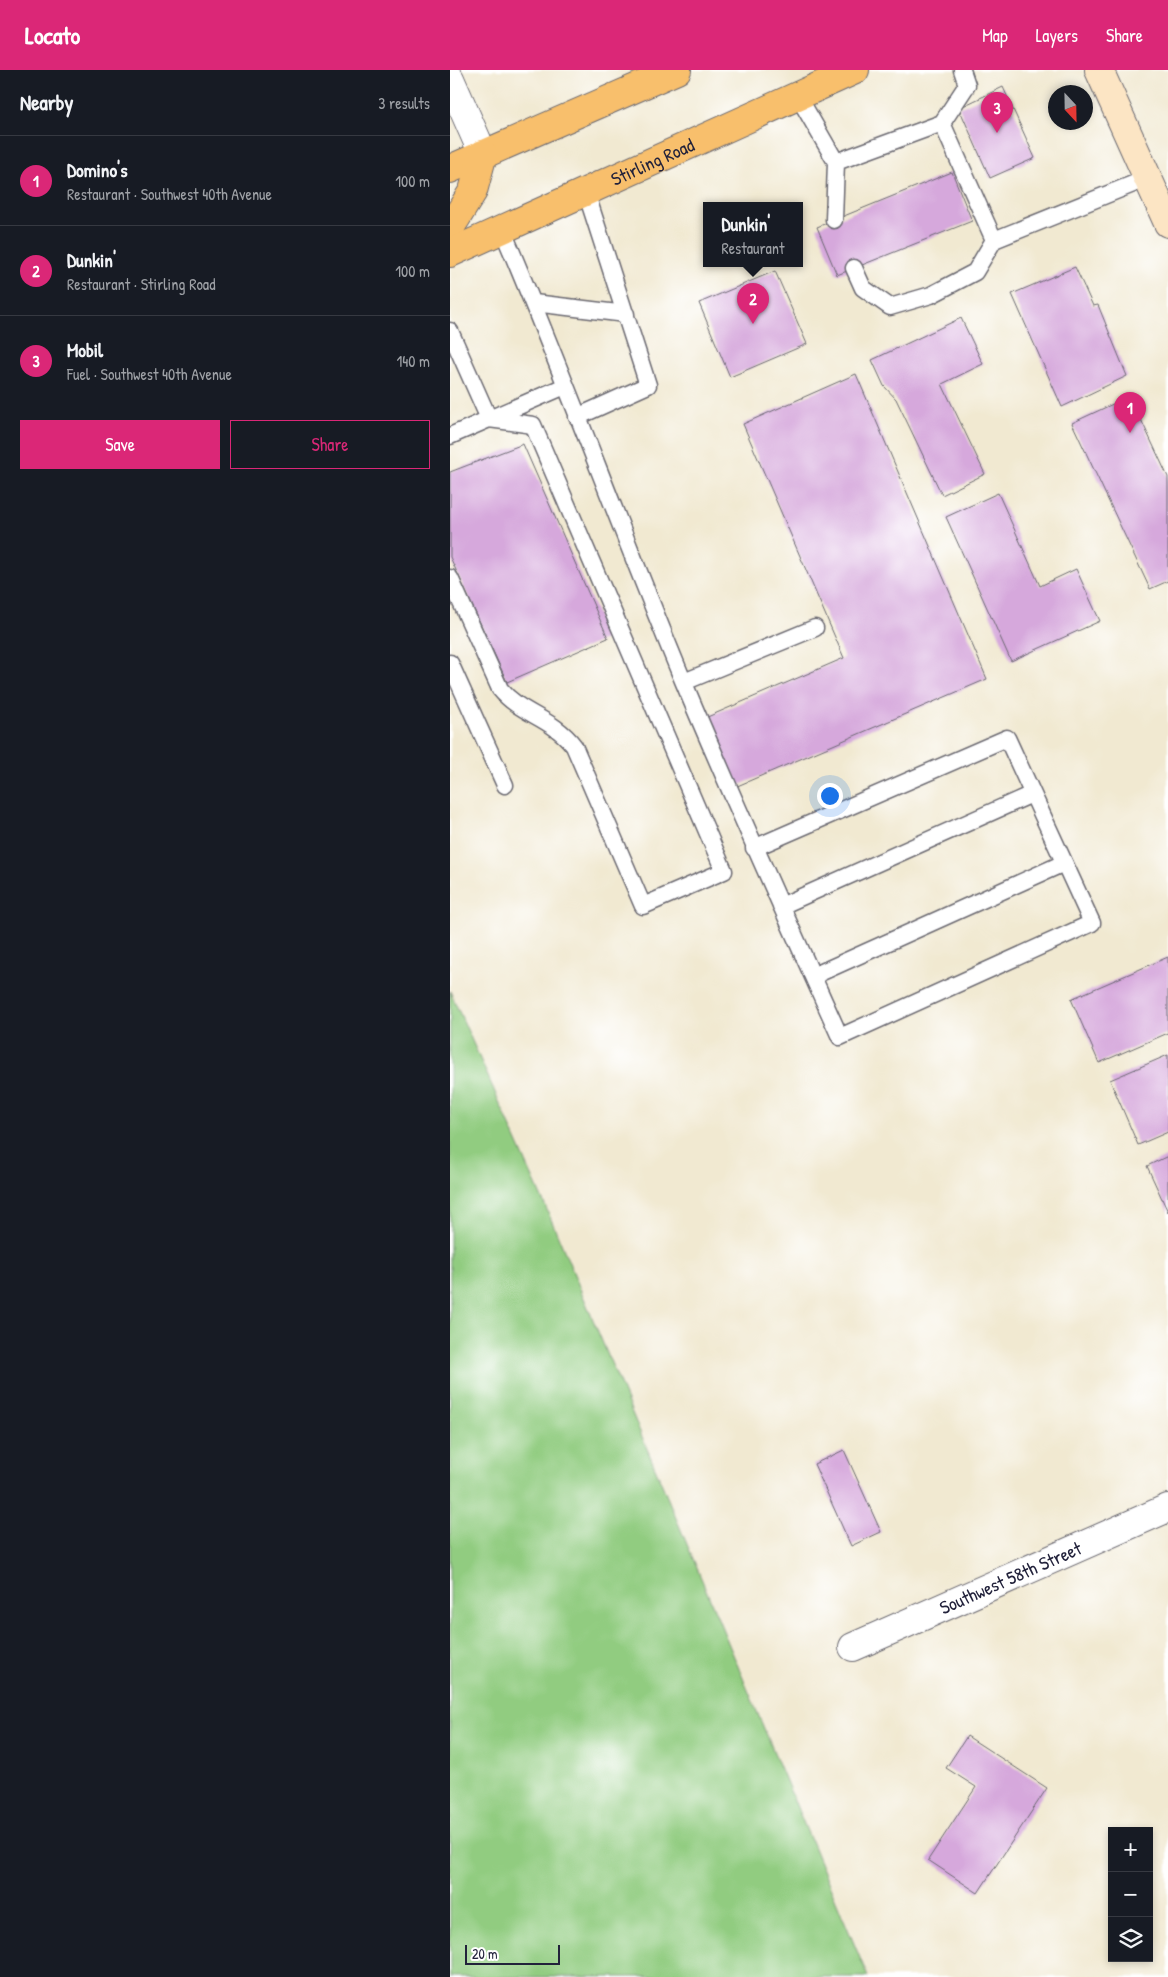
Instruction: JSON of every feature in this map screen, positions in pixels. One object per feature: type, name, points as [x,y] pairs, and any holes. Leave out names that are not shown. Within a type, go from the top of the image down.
[{"type":"main road","points":[[450,169],[677,70]]},
{"type":"main road","name":"Stirling Road","points":[[450,253],[855,70]]},
{"type":"main road","points":[[450,228],[473,191],[482,154]]},
{"type":"street","points":[[1099,70],[1168,223]]},
{"type":"street","points":[[450,79],[482,154]]},
{"type":"street","name":"Southwest 58th Street","points":[[853,1647],[1168,1508]]},
{"type":"lane","points":[[836,162],[942,123],[967,85],[962,70]]},
{"type":"lane","points":[[798,96],[836,162],[834,220]]},
{"type":"lane","points":[[942,123],[994,240]]},
{"type":"lane","points":[[854,268],[863,288],[890,307],[931,295],[975,272],[994,240],[1148,178]]},
{"type":"lane","points":[[577,417],[648,385],[586,192]]},
{"type":"lane","points":[[502,230],[534,303],[577,417],[684,682],[754,848],[840,1037],[1092,924],[1007,738],[754,848]]},
{"type":"lane","points":[[534,303],[626,314]]},
{"type":"lane","points":[[450,331],[489,419]]},
{"type":"lane","points":[[450,436],[565,386]]},
{"type":"lane","points":[[450,578],[500,689],[508,699],[564,731],[574,746],[643,906],[724,871],[533,425],[489,419]]},
{"type":"lane","points":[[684,682],[815,628]]},
{"type":"lane","points":[[450,663],[505,785]]},
{"type":"lane","points":[[780,906],[1032,794]]},
{"type":"lane","points":[[813,976],[1064,863]]},
{"type":"green space","points":[[450,991],[548,1212],[868,1977],[450,1977]]},
{"type":"building","points":[[1003,87],[1035,158],[990,178],[959,108]]},
{"type":"building","points":[[952,172],[972,221],[837,275],[817,227]]},
{"type":"building","points":[[1075,267],[1093,306],[1098,305],[1127,376],[1062,407],[1012,294]]},
{"type":"building","points":[[775,271],[807,344],[730,377],[699,303]]},
{"type":"building","points":[[961,318],[983,364],[942,384],[985,474],[942,495],[896,399],[884,386],[872,360]]},
{"type":"building","points":[[856,374],[987,679],[735,787],[705,718],[844,658],[743,424]]},
{"type":"building","points":[[1130,396],[1168,477],[1168,581],[1150,589],[1072,423]]},
{"type":"building","points":[[523,444],[608,638],[507,682],[450,557],[450,472]]},
{"type":"building","points":[[998,493],[1040,586],[1076,569],[1100,621],[1011,661],[946,517]]},
{"type":"building","points":[[1168,957],[1168,1033],[1099,1063],[1071,999]]},
{"type":"building","points":[[1168,1055],[1168,1132],[1138,1145],[1110,1080]]},
{"type":"building","points":[[1168,1156],[1168,1212],[1147,1166]]},
{"type":"building","points":[[844,1450],[881,1532],[851,1546],[814,1464]]},
{"type":"building","points":[[967,1736],[1047,1788],[978,1893],[928,1860],[976,1787],[946,1768]]},
{"type":"place","name":"Mobil","points":[[997,133]]},
{"type":"place","name":"Dunkin'","points":[[753,324]]},
{"type":"place","name":"Domino's","points":[[1130,433]]}]
